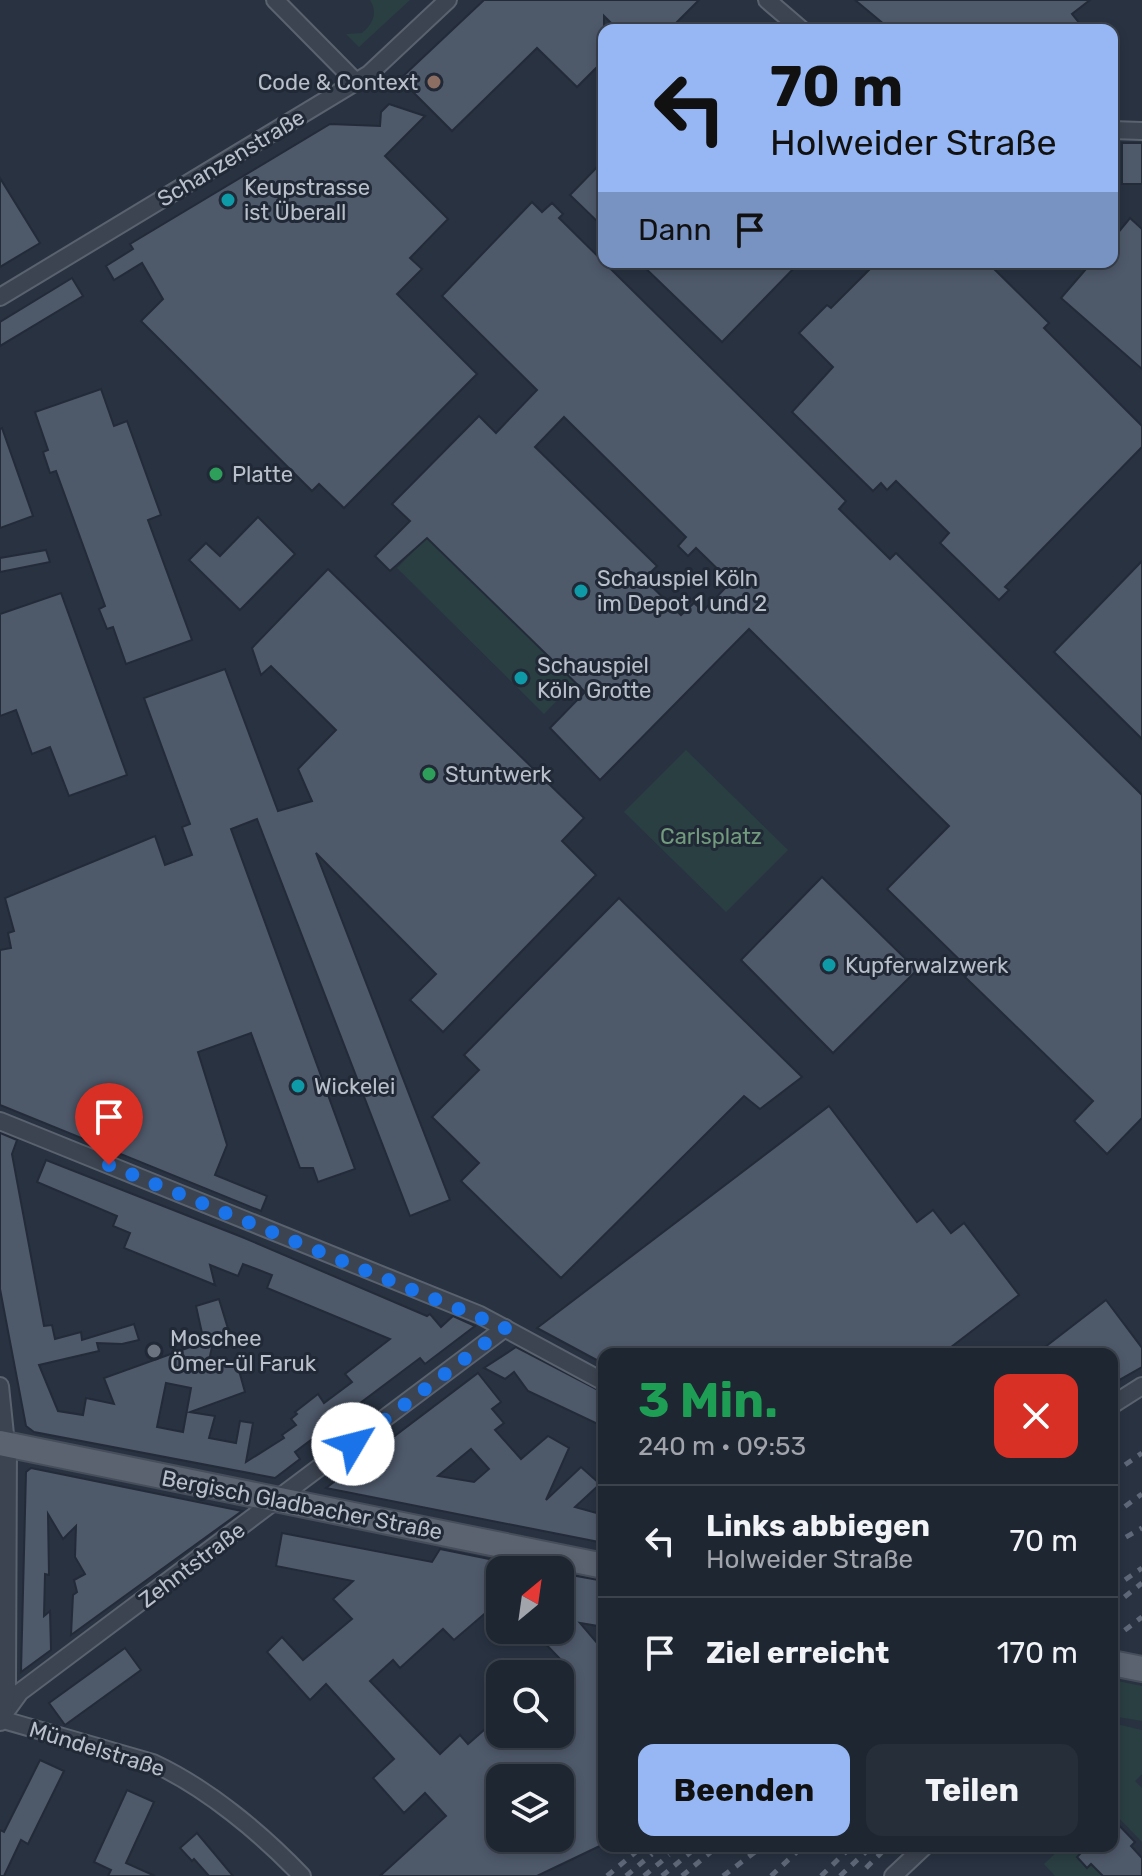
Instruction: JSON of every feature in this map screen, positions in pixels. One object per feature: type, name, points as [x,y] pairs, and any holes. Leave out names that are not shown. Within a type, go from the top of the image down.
[{"type":"main road","name":"Bergisch Gladbacher Straße","points":[[3,1444],[598,1565]]},
{"type":"main road","points":[[1118,1666],[1142,1669]]},
{"type":"street","points":[[275,0],[356,82]]},
{"type":"street","name":"Schanzenstraße","points":[[0,297],[356,82],[404,45],[448,0]]},
{"type":"street","points":[[767,0],[795,24]]},
{"type":"street","points":[[1118,130],[1142,131]]},
{"type":"street","points":[[0,1121],[505,1328],[598,1379]]},
{"type":"street","name":"Zehntstraße","points":[[0,1720],[20,1692],[505,1328]]},
{"type":"street","points":[[0,1386],[5,1688],[0,1720]]},
{"type":"street","points":[[1118,1401],[1142,1386]]},
{"type":"street","name":"Mündelstraße","points":[[0,1720],[153,1763],[174,1773],[246,1827],[302,1876]]},
{"type":"street","points":[[893,1876],[919,1852]]},
{"type":"green space","points":[[370,0],[410,0],[359,47],[346,34],[362,33],[369,26],[374,14]]},
{"type":"green space","points":[[427,538],[575,682],[544,714],[397,568]]},
{"type":"green space","name":"Carlsplatz","points":[[686,750],[788,850],[726,912],[624,812]]},
{"type":"green space","points":[[1118,1681],[1142,1686],[1142,1721],[1118,1717]]},
{"type":"green space","points":[[1118,1724],[1142,1730],[1142,1774],[1135,1781],[1142,1788],[1142,1842],[1118,1817]]},
{"type":"green space","points":[[1057,1852],[1080,1852],[1077,1858],[1086,1868],[1091,1864],[1102,1876],[1055,1876],[1044,1864]]},
{"type":"building","points":[[484,0],[699,0],[675,24],[612,24],[604,16],[604,24],[598,24],[598,66],[577,87],[537,48],[452,131],[400,79]]},
{"type":"building","points":[[855,0],[1090,0],[1072,14],[1080,24],[884,24]]},
{"type":"building","points":[[389,104],[425,116],[385,156],[448,219],[410,258],[422,269],[397,294],[477,374],[344,508],[319,484],[312,491],[141,321],[163,299],[142,263],[114,280],[106,266],[133,249],[130,244],[330,124],[380,126],[381,112]]},
{"type":"building","points":[[1122,143],[1142,143],[1142,184],[1122,184]]},
{"type":"building","points":[[598,166],[598,222],[570,195]]},
{"type":"building","points":[[0,178],[40,243],[0,267]]},
{"type":"building","points":[[532,202],[542,212],[552,203],[563,214],[559,218],[598,256],[598,268],[610,268],[846,501],[839,509],[890,559],[896,553],[1142,795],[1142,1118],[1107,1154],[1074,1121],[1093,1101],[965,977],[971,971],[887,889],[949,826],[749,629],[600,780],[550,728],[585,692],[427,538],[390,571],[375,556],[410,521],[392,504],[479,416],[496,433],[537,390],[442,296]],"holes":[[[564,417],[686,537],[678,546],[688,556],[696,548],[731,582],[703,611],[694,603],[681,615],[644,579],[657,566],[535,447]]]},
{"type":"building","points":[[1130,218],[1142,229],[1142,369],[1061,298],[1087,268],[1118,268],[1118,233]]},
{"type":"building","points":[[645,268],[794,268],[722,342]]},
{"type":"building","points":[[871,268],[993,268],[1049,323],[1044,328],[1142,426],[1142,447],[1005,587],[1009,590],[999,600],[940,543],[949,533],[896,481],[887,490],[881,483],[873,491],[792,412],[833,367],[799,333],[827,305],[831,308]]},
{"type":"building","points":[[72,278],[83,296],[0,346],[0,322]]},
{"type":"building","points":[[101,389],[114,426],[127,421],[161,515],[148,520],[192,640],[126,664],[113,627],[107,629],[99,609],[105,606],[56,471],[50,473],[43,452],[48,450],[35,412]]},
{"type":"building","points":[[0,429],[33,516],[0,528]]},
{"type":"building","points":[[258,517],[295,554],[240,610],[189,560],[206,543],[220,556]]},
{"type":"building","points":[[46,550],[50,562],[0,572],[0,558]]},
{"type":"building","points":[[1142,561],[1142,739],[1054,652]]},
{"type":"building","points":[[328,569],[584,818],[562,841],[596,875],[443,1032],[410,1000],[436,974],[316,853],[450,1200],[410,1216],[257,819],[231,829],[355,1169],[318,1182],[313,1168],[300,1168],[251,1033],[198,1052],[227,1145],[215,1175],[267,1196],[261,1211],[0,1105],[0,950],[11,948],[8,933],[14,931],[5,898],[155,836],[165,865],[192,855],[182,827],[190,824],[144,698],[225,669],[278,811],[312,801],[298,769],[336,730],[271,666],[261,675],[252,648]]},
{"type":"building","points":[[61,593],[127,775],[69,796],[50,747],[32,754],[16,710],[0,716],[0,614]]},
{"type":"building","name":"Kupferwalzwerk","points":[[822,877],[917,970],[833,1053],[741,960]]},
{"type":"building","points":[[619,898],[802,1077],[760,1109],[744,1096],[561,1278],[461,1181],[479,1163],[432,1117],[479,1070],[464,1055]]},
{"type":"building","points":[[829,1106],[917,1222],[933,1210],[951,1233],[964,1223],[1019,1295],[950,1348],[598,1348],[598,1361],[537,1328]]},
{"type":"building","points":[[0,1133],[17,1140],[12,1154],[44,1326],[52,1325],[55,1339],[81,1332],[82,1340],[134,1324],[139,1340],[122,1344],[97,1343],[99,1351],[39,1365],[58,1411],[83,1415],[86,1398],[114,1404],[104,1378],[204,1342],[196,1306],[219,1299],[229,1332],[214,1337],[209,1361],[238,1367],[245,1392],[190,1412],[215,1416],[209,1438],[236,1443],[240,1421],[253,1423],[246,1462],[284,1438],[282,1435],[296,1425],[291,1419],[297,1414],[295,1412],[318,1394],[324,1403],[352,1382],[345,1374],[390,1339],[267,1288],[272,1275],[243,1264],[238,1276],[210,1265],[215,1285],[124,1248],[130,1233],[113,1226],[117,1216],[37,1182],[46,1160],[242,1237],[427,1316],[430,1314],[441,1327],[453,1316],[475,1326],[425,1364],[420,1358],[295,1452],[300,1459],[275,1478],[34,1432],[26,1426],[0,1289]],"holes":[[[166,1383],[191,1388],[183,1432],[157,1427]]]},
{"type":"building","points":[[1106,1300],[1142,1348],[1142,1367],[1118,1381],[1118,1348],[1044,1348]]},
{"type":"building","points":[[516,1347],[598,1390],[598,1424],[528,1391],[514,1372],[505,1379],[484,1368]]},
{"type":"building","points":[[478,1373],[501,1402],[492,1409],[504,1423],[495,1430],[521,1459],[548,1436],[569,1448],[546,1500],[581,1467],[598,1482],[598,1486],[575,1507],[598,1513],[598,1542],[326,1488]],"holes":[[[471,1449],[489,1469],[474,1482],[438,1476]]]},
{"type":"building","points":[[31,1468],[242,1511],[71,1635],[73,1595],[77,1592],[74,1580],[85,1574],[75,1557],[76,1526],[63,1539],[48,1514],[49,1575],[45,1574],[44,1616],[50,1611],[51,1650],[21,1672],[26,1472]]},
{"type":"building","points":[[282,1533],[432,1562],[440,1549],[486,1558],[486,1613],[454,1640],[443,1629],[400,1668],[393,1660],[370,1681],[440,1754],[460,1735],[468,1744],[486,1728],[486,1748],[574,1748],[574,1660],[561,1660],[546,1644],[574,1644],[574,1576],[598,1580],[598,1626],[580,1623],[598,1644],[598,1847],[537,1876],[380,1876],[446,1816],[425,1793],[404,1813],[373,1778],[394,1759],[326,1684],[310,1700],[267,1652],[282,1637],[303,1660],[352,1619],[333,1599],[353,1581],[276,1566]]},
{"type":"building","points":[[125,1648],[141,1670],[65,1725],[49,1703]]},
{"type":"building","points":[[40,1760],[64,1771],[28,1844],[21,1840],[4,1876],[0,1876],[0,1830],[4,1832]]},
{"type":"building","points":[[127,1790],[154,1802],[126,1863],[155,1876],[108,1876],[111,1870],[94,1862]]},
{"type":"building","points":[[1118,1824],[1135,1842],[1131,1846],[1142,1858],[1142,1876],[1103,1876],[1091,1864],[1087,1868],[1077,1857],[1081,1853],[1118,1852]]},
{"type":"building","points":[[197,1833],[233,1876],[209,1876],[180,1848]]},
{"type":"railway","points":[[1118,1470],[1142,1453]]},
{"type":"railway","points":[[1118,1512],[1142,1494]]},
{"type":"railway","points":[[1118,1542],[1142,1528]]},
{"type":"railway","points":[[1118,1585],[1142,1568]]},
{"type":"railway","points":[[1118,1602],[1142,1583]]},
{"type":"railway","points":[[1118,1635],[1142,1617]]},
{"type":"railway","points":[[607,1876],[636,1852]]},
{"type":"railway","points":[[662,1876],[691,1852]]},
{"type":"railway","points":[[682,1876],[711,1852]]},
{"type":"railway","points":[[723,1876],[755,1852]]},
{"type":"railway","points":[[771,1876],[797,1852]]},
{"type":"railway","points":[[821,1876],[846,1852]]},
{"type":"railway","points":[[840,1876],[866,1852]]},
{"type":"railway","points":[[866,1868],[882,1852]]},
{"type":"railway","points":[[626,1876],[652,1854]]},
{"type":"railway","points":[[644,1876],[669,1855]]},
{"type":"place","name":"Code & Context","points":[[434,82]]},
{"type":"place","name":"Keupstrasse ist Überall","points":[[228,200]]},
{"type":"place","name":"Platte","points":[[216,474]]},
{"type":"place","name":"Schauspiel Köln im Depot 1 und 2","points":[[581,591]]},
{"type":"place","name":"Schauspiel Köln Grotte","points":[[521,678]]},
{"type":"place","name":"Stuntwerk","points":[[429,774]]},
{"type":"place","name":"Kupferwalzwerk","points":[[829,965]]},
{"type":"place","name":"Wickelei","points":[[298,1086]]},
{"type":"place","name":"Moschee Ömer-ül Faruk","points":[[154,1351]]},
{"type":"route","points":[[109,1165],[480,1315],[505,1328],[353,1444]]}]
